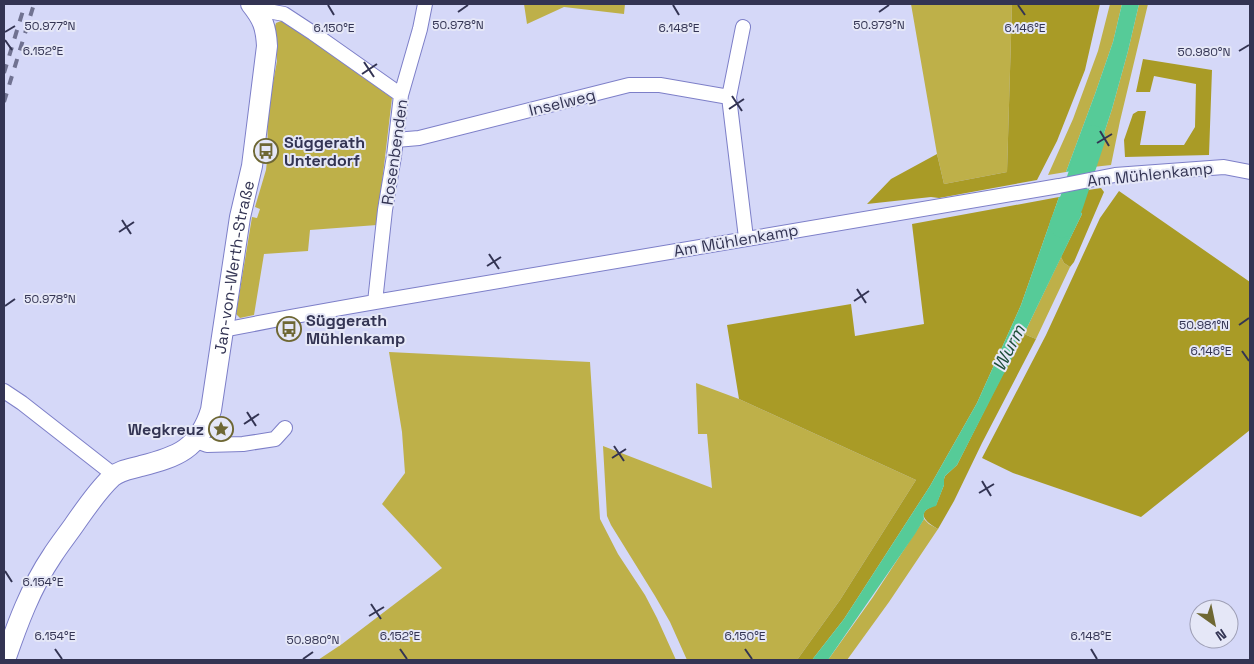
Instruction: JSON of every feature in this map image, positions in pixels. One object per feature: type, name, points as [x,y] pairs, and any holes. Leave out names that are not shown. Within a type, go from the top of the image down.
[{"type":"main road","name":"Jan-von-Werth-Straße","points":[[5,660],[34,588],[52,556],[93,497],[114,475],[178,454],[196,441],[207,424],[211,410],[240,217],[252,166],[267,46],[266,30],[255,9]]},
{"type":"street","name":"Rosenbenden","points":[[375,302],[385,210],[401,95],[420,29],[425,4]]},
{"type":"street","points":[[255,9],[284,14],[401,95]]},
{"type":"street","points":[[743,27],[729,97],[746,238]]},
{"type":"street","name":"Inselweg","points":[[396,140],[419,138],[629,85],[660,85],[729,97]]},
{"type":"street","name":"Am Mühlenkamp","points":[[223,330],[375,302],[1115,175],[1224,167],[1250,172]]},
{"type":"street","points":[[4,391],[114,475]]},
{"type":"street","points":[[196,441],[207,445],[243,444],[276,439],[284,428]]},
{"type":"shaded area","points":[[524,4],[625,4],[624,14],[564,7],[527,24]]},
{"type":"shaded area","points":[[911,4],[1012,4],[1007,172],[944,184]]},
{"type":"shaded area","points":[[1012,4],[1100,4],[1085,70],[1057,141],[1037,180],[939,198],[931,197],[867,204],[891,179],[937,154],[944,184],[1007,172]]},
{"type":"shaded area","points":[[1110,4],[1122,4],[1113,42],[1095,94],[1066,172],[1048,175],[1073,119],[1098,51]]},
{"type":"shaded area","points":[[1139,4],[1148,4],[1111,165],[1093,167],[1112,109]]},
{"type":"shaded area","points":[[281,21],[288,23],[392,98],[377,225],[310,230],[308,251],[264,254],[254,315],[240,318],[236,314],[252,217],[257,218],[260,209],[255,207],[266,170],[268,152],[267,115],[277,61],[274,29],[276,23]]},
{"type":"shaded area","points":[[1143,59],[1212,70],[1209,155],[1125,157],[1124,140],[1133,114],[1138,111],[1146,111],[1140,145],[1184,145],[1195,127],[1196,84],[1154,76],[1150,92],[1136,92]]},
{"type":"shaded area","points":[[1101,188],[1104,192],[1074,262],[1070,267],[1064,263],[1061,257],[1082,214],[1078,205],[1079,197],[1082,191]]},
{"type":"shaded area","points":[[1119,191],[1250,282],[1250,430],[1141,517],[1013,473],[982,458],[1046,335],[1100,218]]},
{"type":"shaded area","points":[[1059,197],[1021,305],[977,403],[930,486],[844,619],[812,660],[797,660],[840,600],[916,480],[739,399],[727,325],[851,304],[855,336],[924,324],[912,224]]},
{"type":"shaded area","points":[[1061,257],[1064,263],[1070,267],[1036,339],[1024,334]]},
{"type":"shaded area","points":[[1024,334],[1036,339],[938,529],[926,520],[924,517],[925,511],[936,505],[944,485],[945,476],[957,465],[1017,346],[1015,340],[1019,335]]},
{"type":"shaded area","points":[[389,352],[590,362],[600,519],[618,554],[645,595],[676,660],[318,660],[442,568],[382,504],[405,473],[402,432]]},
{"type":"shaded area","points":[[696,383],[739,399],[916,480],[840,600],[797,660],[687,660],[670,622],[607,516],[603,446],[712,488],[707,434],[698,434]]},
{"type":"shaded area","points":[[924,519],[938,529],[889,602],[847,660],[828,660],[873,597]]},
{"type":"water","points":[[1122,4],[1139,4],[1112,109],[1093,167],[1066,172],[1113,42]]},
{"type":"water","points":[[1082,191],[1078,202],[1082,214],[1024,334],[1019,335],[1015,340],[1018,346],[957,465],[945,476],[944,485],[936,506],[925,511],[924,519],[915,534],[828,660],[812,660],[844,619],[930,486],[977,403],[1021,305],[1059,197]]},
{"type":"waterway","name":"Wurm","points":[[1062,225],[1093,138]]},
{"type":"railway","points":[[4,73],[25,4]]},
{"type":"railway","points":[[4,102],[34,4]]},
{"type":"place","name":"Süggerath Unterdorf","points":[[266,151]]},
{"type":"place","name":"Süggerath Mühlenkamp","points":[[289,329]]},
{"type":"place","name":"Wegkreuz","points":[[221,429]]}]
